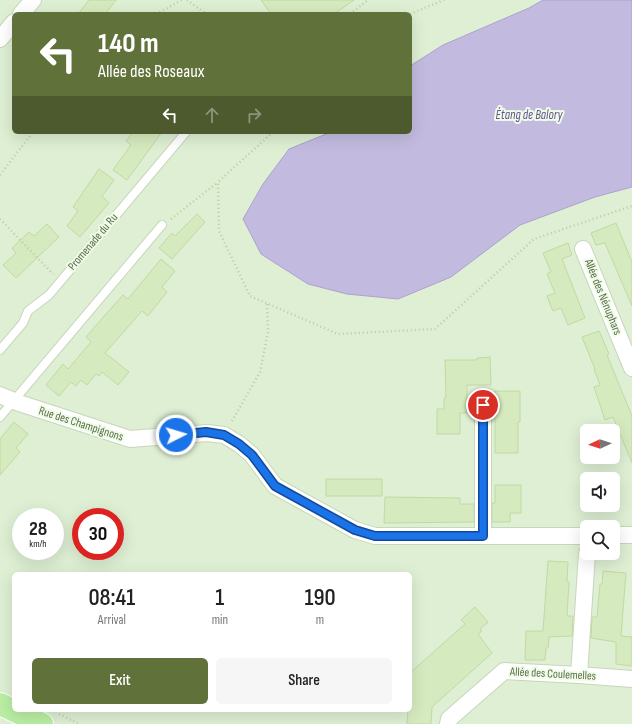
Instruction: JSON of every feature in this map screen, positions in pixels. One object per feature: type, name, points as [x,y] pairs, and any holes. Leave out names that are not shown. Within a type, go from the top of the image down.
[{"type":"main road","points":[[0,704],[12,708]]},
{"type":"main road","points":[[27,712],[50,719]]},
{"type":"street","points":[[23,12],[32,0]]},
{"type":"street","points":[[0,39],[12,24]]},
{"type":"street","name":"Allée des Nénuphars","points":[[583,249],[632,368]]},
{"type":"street","name":"Rue des Champignons","points":[[7,398],[130,439],[206,432],[224,435],[239,444],[252,455],[275,486],[355,530],[375,536],[483,536],[580,539]]},
{"type":"street","points":[[483,405],[483,536]]},
{"type":"street","points":[[620,536],[632,535]]},
{"type":"street","points":[[579,675],[587,560]]},
{"type":"street","name":"Allée des Coulemelles","points":[[448,724],[449,719],[504,671],[632,679]]},
{"type":"lane","name":"Promenade du Ru","points":[[0,350],[23,323],[28,311],[49,295],[184,134]]},
{"type":"lane","points":[[0,417],[7,398],[162,225]]},
{"type":"path","points":[[160,12],[182,0]]},
{"type":"path","points":[[187,0],[203,12]]},
{"type":"path","points":[[353,12],[368,0]]},
{"type":"path","points":[[412,13],[444,0]]},
{"type":"path","points":[[0,175],[31,134]]},
{"type":"path","points":[[162,225],[218,182],[271,134]]},
{"type":"path","points":[[218,182],[219,231],[250,296],[338,334],[435,329],[534,239],[632,206]]},
{"type":"path","points":[[0,219],[60,281]]},
{"type":"path","points":[[224,435],[260,372],[268,332],[267,303]]},
{"type":"path","points":[[50,719],[79,724]]},
{"type":"shaded area","points":[[0,0],[632,0],[632,724],[0,724]]},
{"type":"water","name":"Étang de Balory","points":[[543,0],[632,0],[632,187],[595,197],[520,225],[451,277],[398,299],[347,294],[308,284],[261,254],[243,219],[263,184],[289,149],[326,134],[412,134],[412,65],[443,45],[529,8]]},
{"type":"building","points":[[89,0],[116,0],[107,12],[80,12]]},
{"type":"building","points":[[261,0],[354,0],[337,12],[270,12]]},
{"type":"building","points":[[131,134],[161,134],[127,180],[113,170],[131,145],[126,141]]},
{"type":"building","points":[[99,169],[114,180],[102,196],[109,203],[80,237],[67,226],[78,211],[73,207]]},
{"type":"building","points":[[197,214],[205,222],[172,259],[159,248],[172,233],[175,236]]},
{"type":"building","points":[[616,223],[632,262],[632,306],[605,243],[596,245],[591,233]]},
{"type":"building","points":[[47,224],[59,237],[16,278],[3,265],[16,253],[12,248],[29,232],[34,236]]},
{"type":"building","points":[[568,243],[572,255],[562,259],[585,318],[568,325],[561,308],[553,311],[547,296],[555,293],[547,274],[551,272],[543,253]]},
{"type":"building","points":[[161,259],[175,271],[162,287],[167,292],[148,316],[142,311],[105,353],[129,372],[118,385],[102,372],[99,376],[96,374],[87,385],[81,380],[76,386],[71,382],[59,396],[46,385],[63,364],[68,369],[91,342],[86,337],[123,295],[128,299]]},
{"type":"building","points":[[599,331],[609,354],[607,355],[632,416],[632,463],[620,434],[620,424],[616,424],[613,417],[605,420],[594,387],[600,385],[582,337]]},
{"type":"building","points":[[490,357],[491,385],[467,385],[467,413],[460,413],[460,434],[437,434],[437,409],[444,409],[444,398],[446,398],[445,360],[477,360],[477,358]]},
{"type":"building","points":[[495,391],[520,391],[518,453],[495,453]]},
{"type":"building","points":[[14,422],[28,434],[16,448],[20,452],[0,475],[0,439]]},
{"type":"building","points":[[326,479],[382,479],[382,496],[326,496]]},
{"type":"building","points":[[495,485],[521,485],[521,513],[510,513],[510,522],[492,522],[492,503],[495,503]]},
{"type":"building","points":[[385,497],[460,498],[460,504],[474,504],[474,522],[384,523]]},
{"type":"building","points":[[548,561],[568,562],[567,581],[569,582],[567,616],[573,616],[572,636],[549,637],[545,660],[525,660],[526,631],[543,631]]},
{"type":"building","points":[[603,571],[626,573],[621,636],[632,637],[632,666],[616,664],[616,642],[591,638],[592,617],[597,617],[600,584],[602,584]]},
{"type":"building","points":[[475,607],[488,622],[480,629],[482,631],[478,634],[492,653],[432,707],[431,724],[407,724],[408,712],[412,712],[412,671],[465,624],[461,620]]},
{"type":"route","points":[[176,435],[206,432],[224,435],[239,444],[252,455],[275,486],[355,530],[375,536],[483,536],[483,405]]}]
